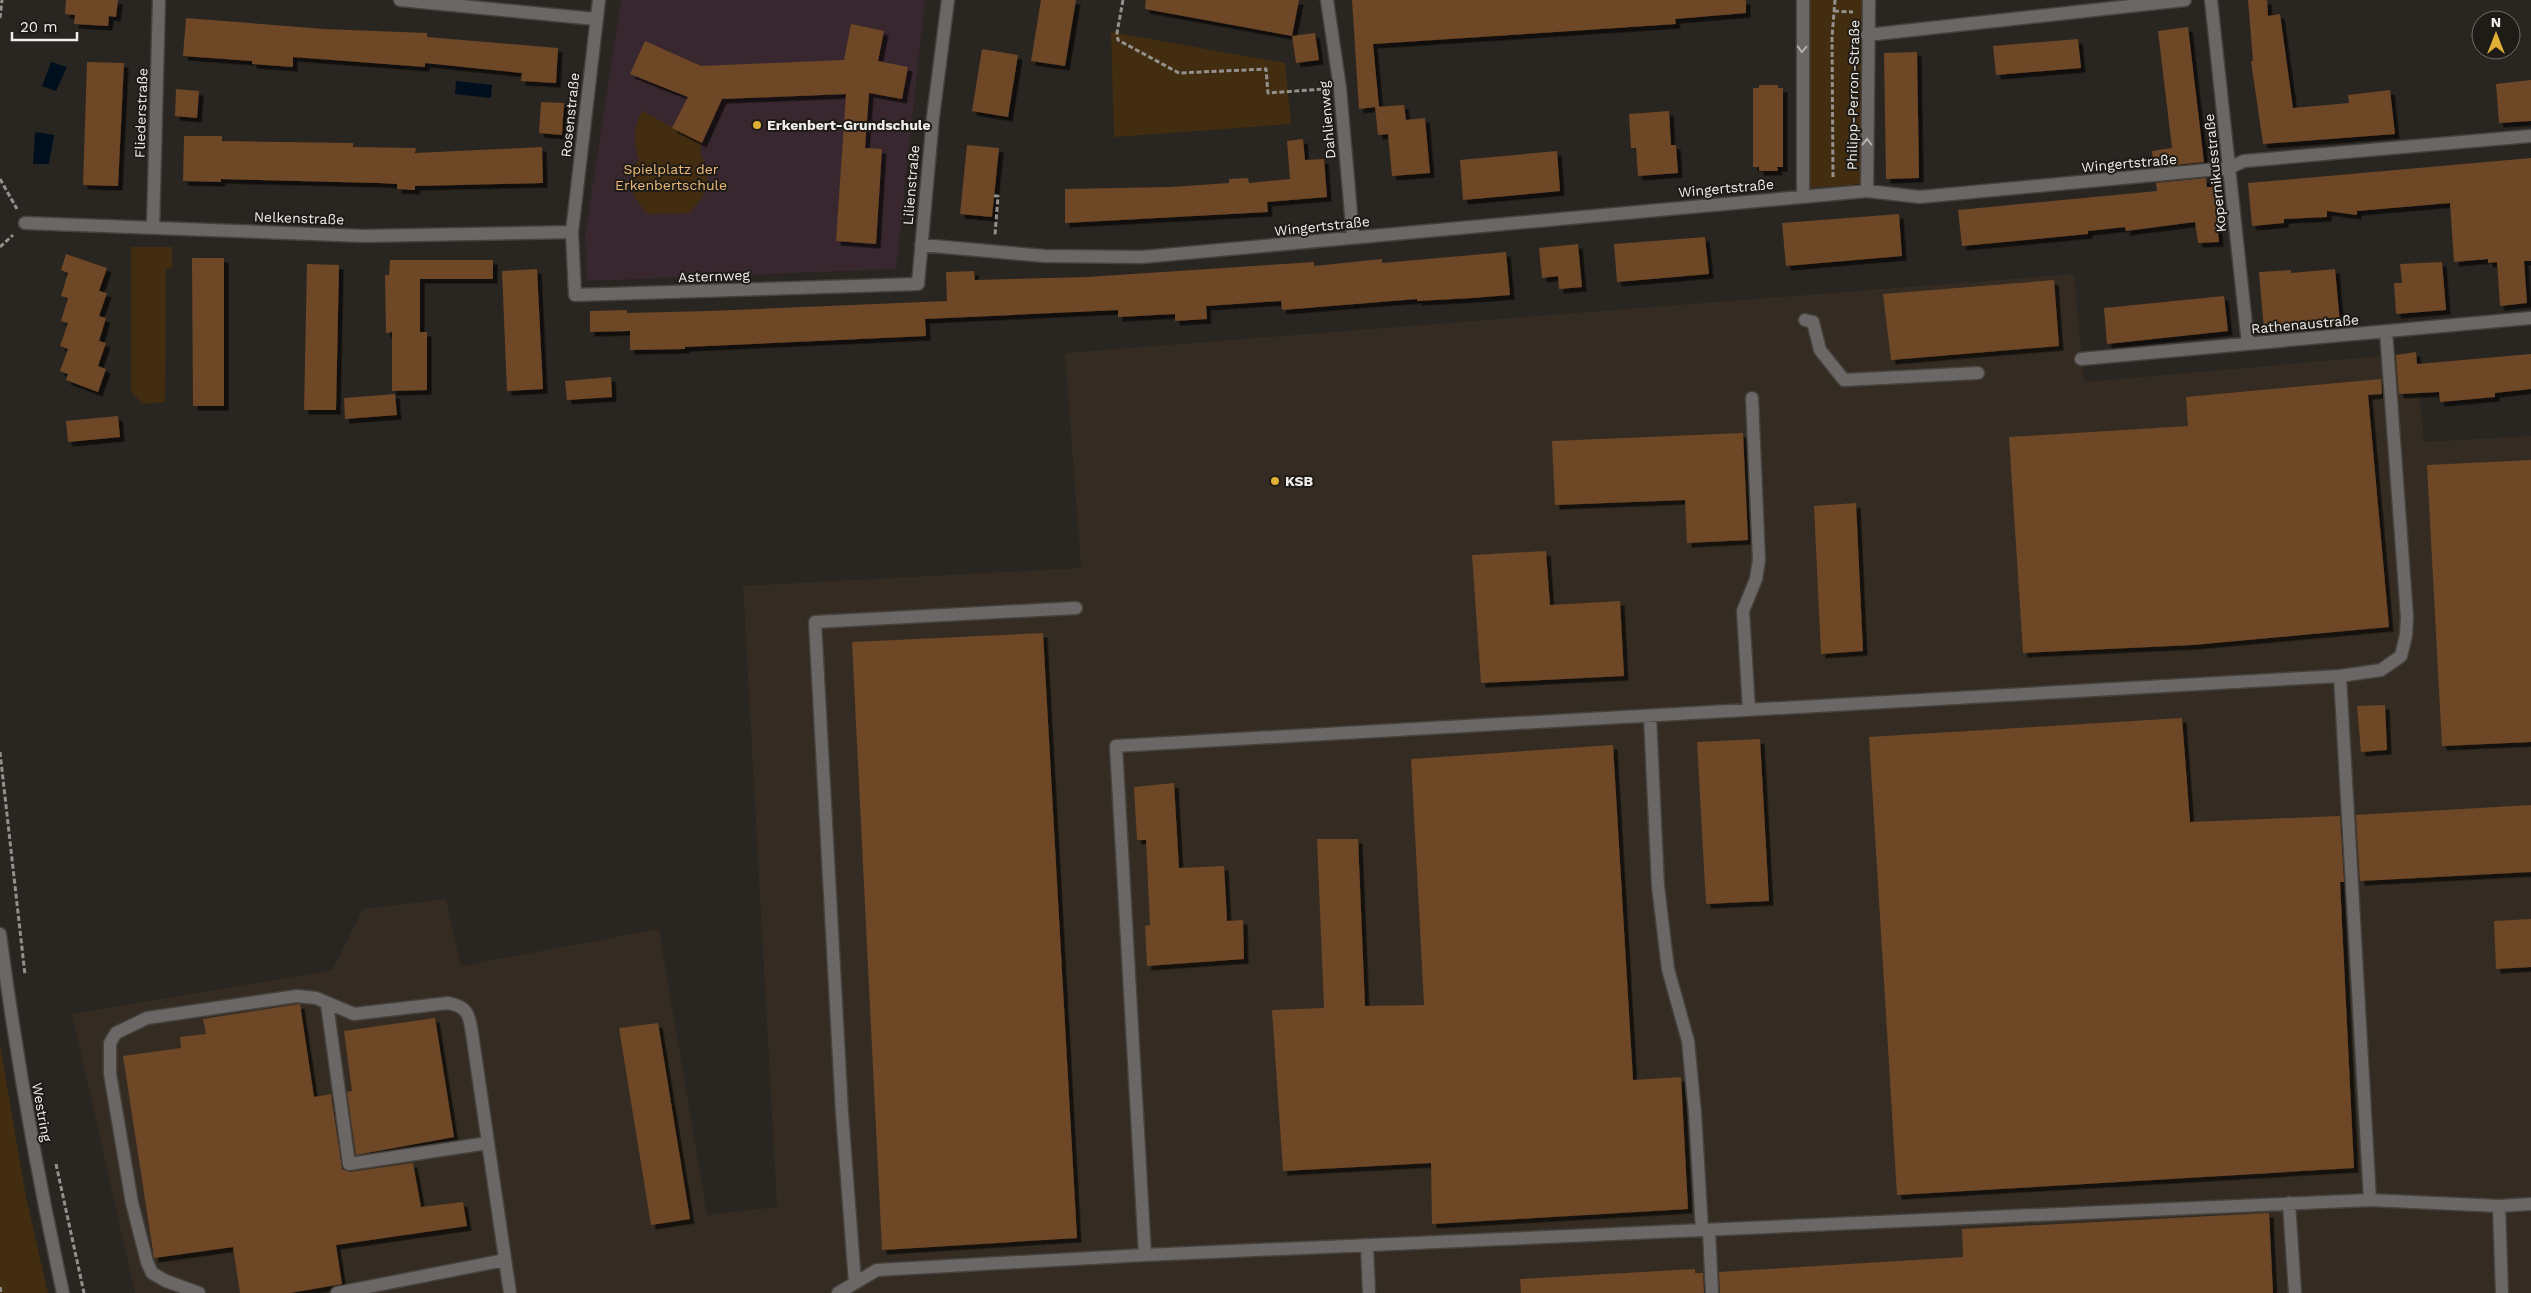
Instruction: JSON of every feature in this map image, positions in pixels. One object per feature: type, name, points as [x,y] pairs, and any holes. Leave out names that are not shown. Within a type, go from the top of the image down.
[{"type":"street","name":"Fliederstraße","points":[[153,228],[159,0]]},
{"type":"street","points":[[400,0],[595,19]]},
{"type":"street","name":"Rosenstraße","points":[[572,232],[595,19],[599,0]]},
{"type":"street","name":"Lilienstraße","points":[[918,284],[932,124],[948,0]]},
{"type":"street","name":"Dahlienweg","points":[[1327,0],[1340,88],[1353,237]]},
{"type":"street","points":[[1803,0],[1803,196]]},
{"type":"street","name":"Philipp-Perron-Straße","points":[[1867,191],[1867,35],[1869,0]]},
{"type":"street","points":[[1867,35],[2185,0]]},
{"type":"street","name":"Kopernikusstraße","points":[[2211,0],[2248,344]]},
{"type":"street","name":"Wingertstraße","points":[[921,245],[994,253],[1095,258],[1142,257],[1867,191],[1920,197],[2229,168],[2244,161],[2531,136]]},
{"type":"street","name":"Nelkenstraße","points":[[25,223],[364,236],[572,232]]},
{"type":"street","name":"Asternweg","points":[[572,232],[575,295],[918,284]]},
{"type":"street","name":"Rathenaustraße","points":[[2081,359],[2531,318]]},
{"type":"street","points":[[1805,320],[1813,322],[1820,350],[1844,380],[1978,373]]},
{"type":"street","points":[[1145,1255],[1116,746],[2340,676],[2381,670],[2401,656],[2406,635],[2406,607],[2386,331]]},
{"type":"street","points":[[1750,710],[1743,611],[1756,579],[1759,560],[1752,398]]},
{"type":"street","points":[[855,1283],[842,1113],[815,622],[1076,608]]},
{"type":"street","points":[[2340,676],[2370,1200]]},
{"type":"street","points":[[1650,716],[1658,886],[1668,968],[1688,1040],[1712,1293]]},
{"type":"street","name":"Westring","points":[[0,934],[12,1024],[41,1192],[63,1293]]},
{"type":"street","points":[[199,1293],[166,1281],[152,1273],[147,1262],[130,1194],[110,1074],[110,1043],[116,1032],[146,1018],[297,996],[316,998],[354,1014],[436,1004],[460,1006],[469,1018],[510,1293]]},
{"type":"street","points":[[327,1004],[349,1164],[488,1143]]},
{"type":"street","points":[[838,1293],[877,1270],[1145,1255],[2370,1200],[2499,1206],[2531,1204]]},
{"type":"street","points":[[2289,1204],[2295,1293]]},
{"type":"street","points":[[2499,1206],[2502,1293]]},
{"type":"street","points":[[1367,1245],[1369,1293]]},
{"type":"street","points":[[337,1293],[505,1260]]},
{"type":"path","points":[[0,18],[2,0]]},
{"type":"path","points":[[1123,0],[1117,33],[1118,40],[1179,73],[1266,69],[1268,93],[1340,88]]},
{"type":"path","points":[[1833,194],[1832,37],[1834,0]]},
{"type":"path","points":[[994,196],[998,196],[994,253]]},
{"type":"path","points":[[0,752],[26,982]]},
{"type":"path","points":[[56,1161],[84,1293]]},
{"type":"path","points":[[0,1287],[1,1293]]},
{"type":"shaded area","name":"Erkenbert-Grundschule","points":[[621,0],[925,0],[896,269],[587,281],[585,236]]},
{"type":"shaded area","points":[[2074,274],[2084,382],[2416,353],[2424,442],[2531,436],[2531,1293],[135,1293],[72,1014],[332,970],[363,909],[446,899],[461,966],[659,929],[707,1215],[777,1207],[743,586],[1081,568],[1065,353]]},
{"type":"green space","points":[[1809,0],[1864,0],[1862,35],[1863,184],[1808,188]]},
{"type":"green space","points":[[1111,32],[1285,63],[1291,124],[1114,137]]},
{"type":"green space","name":"Spielplatz der Erkenbertschule","points":[[642,111],[702,143],[701,152],[707,177],[706,190],[689,213],[648,214],[637,201],[631,182],[639,159],[635,135]]},
{"type":"green space","points":[[131,247],[172,247],[172,268],[166,269],[165,402],[143,404],[131,392]]},
{"type":"green space","points":[[0,1045],[26,1197],[48,1293],[0,1293]]},
{"type":"water","points":[[51,62],[67,67],[56,91],[42,86]]},
{"type":"water","points":[[456,81],[492,85],[491,98],[455,94]]},
{"type":"water","points":[[35,132],[54,135],[49,164],[33,164]]},
{"type":"building","points":[[66,0],[118,0],[116,17],[109,16],[108,26],[74,24],[75,15],[65,14]]},
{"type":"building","points":[[1041,0],[1076,0],[1065,66],[1031,61]]},
{"type":"building","points":[[1146,0],[1299,0],[1292,36],[1145,9]]},
{"type":"building","points":[[1352,0],[1746,0],[1746,13],[1675,19],[1676,24],[1373,44],[1379,107],[1404,105],[1406,120],[1425,118],[1430,173],[1392,176],[1388,134],[1378,135],[1375,107],[1359,109]]},
{"type":"building","points":[[2248,0],[2267,0],[2268,16],[2280,14],[2293,108],[2349,103],[2348,95],[2390,90],[2395,134],[2263,144],[2251,61],[2253,61]]},
{"type":"building","points":[[186,18],[324,29],[427,33],[427,37],[558,48],[556,83],[521,81],[522,73],[425,63],[425,67],[293,57],[293,67],[252,64],[252,61],[183,56]]},
{"type":"building","points":[[851,24],[884,31],[878,61],[908,67],[902,99],[869,93],[865,148],[882,149],[876,244],[836,241],[846,94],[722,99],[702,143],[672,128],[688,97],[630,74],[645,41],[701,66],[844,60]]},
{"type":"building","points":[[2188,27],[2204,162],[2154,167],[2152,151],[2172,148],[2158,31]]},
{"type":"building","points":[[1315,33],[1319,60],[1296,63],[1292,36]]},
{"type":"building","points":[[2078,39],[2081,68],[1996,75],[1993,46]]},
{"type":"building","points":[[982,49],[1018,55],[1008,117],[972,111]]},
{"type":"building","points":[[1917,52],[1919,178],[1886,179],[1884,53]]},
{"type":"building","points":[[87,62],[124,63],[118,186],[83,185]]},
{"type":"building","points":[[2531,80],[2531,121],[2499,123],[2496,84]]},
{"type":"building","points":[[1759,85],[1778,85],[1778,88],[1783,88],[1783,167],[1777,167],[1778,171],[1759,171],[1759,167],[1753,167],[1753,88],[1759,88]]},
{"type":"building","points":[[176,89],[199,91],[197,118],[175,116]]},
{"type":"building","points":[[541,102],[564,103],[562,135],[539,133]]},
{"type":"building","points":[[1669,111],[1671,145],[1676,145],[1678,173],[1638,176],[1636,148],[1631,148],[1629,114]]},
{"type":"building","points":[[184,136],[222,136],[222,141],[353,143],[353,147],[416,148],[415,153],[542,147],[543,183],[415,186],[415,190],[397,189],[397,184],[379,183],[221,179],[221,182],[183,181]]},
{"type":"building","points":[[1303,139],[1305,160],[1324,159],[1327,197],[1267,202],[1268,212],[1065,223],[1065,189],[1170,187],[1229,183],[1229,179],[1248,178],[1249,183],[1290,179],[1287,141]]},
{"type":"building","points":[[967,145],[999,148],[992,217],[960,214]]},
{"type":"building","points":[[1557,151],[1560,191],[1463,200],[1460,160]]},
{"type":"building","points":[[2531,158],[2531,261],[2524,261],[2527,303],[2500,306],[2497,262],[2488,263],[2488,259],[2454,262],[2450,203],[2357,211],[2357,215],[2327,211],[2327,217],[2284,219],[2284,223],[2252,226],[2248,183]]},
{"type":"building","points":[[2206,178],[2207,187],[2214,187],[2219,242],[2198,243],[2195,222],[2126,231],[2125,227],[2088,231],[2088,234],[1962,246],[1958,210],[2157,191],[2156,183]]},
{"type":"building","points":[[1899,214],[1902,256],[1786,266],[1782,223]]},
{"type":"building","points":[[1705,237],[1709,274],[1617,282],[1614,244]]},
{"type":"building","points":[[1578,244],[1582,287],[1559,289],[1558,276],[1542,278],[1539,248]]},
{"type":"building","points":[[1506,252],[1510,295],[1417,301],[1417,299],[1282,310],[1281,301],[1206,306],[1207,319],[1175,321],[1175,314],[1118,317],[1118,310],[925,319],[926,336],[685,347],[685,349],[630,350],[630,331],[590,332],[590,311],[627,310],[627,313],[708,311],[947,301],[946,272],[974,271],[975,280],[1087,277],[1314,262],[1314,266],[1382,259],[1382,263]]},
{"type":"building","points":[[66,254],[107,268],[99,291],[107,293],[99,316],[106,318],[99,341],[106,343],[98,366],[106,369],[98,392],[66,380],[68,374],[60,371],[68,349],[60,346],[68,323],[61,321],[68,298],[61,296],[68,273],[61,270]]},
{"type":"building","points":[[192,258],[224,258],[224,406],[193,406]]},
{"type":"building","points":[[390,260],[493,260],[493,279],[420,279],[420,332],[427,332],[427,390],[392,391],[392,332],[386,333],[385,275],[389,275]]},
{"type":"building","points":[[2442,262],[2446,310],[2396,314],[2394,283],[2402,283],[2400,264]]},
{"type":"building","points":[[307,264],[339,265],[336,410],[304,410]]},
{"type":"building","points":[[537,269],[543,389],[507,391],[502,271]]},
{"type":"building","points":[[2335,269],[2340,323],[2264,330],[2259,272],[2291,270],[2291,273]]},
{"type":"building","points":[[2054,280],[2059,346],[1891,360],[1883,294]]},
{"type":"building","points":[[2224,296],[2228,331],[2107,344],[2104,308]]},
{"type":"building","points":[[2416,352],[2417,364],[2531,354],[2531,389],[2495,393],[2495,397],[2440,402],[2439,392],[2399,394],[2396,355]]},
{"type":"building","points":[[611,377],[612,397],[567,400],[565,381]]},
{"type":"building","points":[[2381,379],[2382,394],[2368,395],[2389,627],[2193,645],[2023,653],[2009,437],[2188,426],[2186,397]]},
{"type":"building","points":[[395,394],[397,415],[345,419],[344,398]]},
{"type":"building","points":[[118,416],[120,437],[68,442],[66,421]]},
{"type":"building","points":[[1743,433],[1748,540],[1687,543],[1685,500],[1555,505],[1552,441]]},
{"type":"building","points":[[2531,460],[2531,742],[2442,746],[2427,465]]},
{"type":"building","points":[[1856,503],[1863,651],[1821,654],[1814,506]]},
{"type":"building","points":[[1546,551],[1550,605],[1620,601],[1624,676],[1481,683],[1472,555]]},
{"type":"building","points":[[1043,633],[1077,1238],[882,1250],[852,642]]},
{"type":"building","points":[[2385,705],[2387,750],[2361,752],[2357,706]]},
{"type":"building","points":[[2182,718],[2190,822],[2340,816],[2344,882],[2340,882],[2354,1168],[1897,1195],[1869,737]]},
{"type":"building","points":[[1760,739],[1769,901],[1706,904],[1697,742]]},
{"type":"building","points":[[1613,745],[1633,1080],[1681,1077],[1688,1209],[1432,1224],[1431,1163],[1283,1171],[1272,1010],[1324,1008],[1317,839],[1358,839],[1365,1006],[1424,1005],[1411,759]]},
{"type":"building","points":[[1174,783],[1179,868],[1224,866],[1227,921],[1243,920],[1244,959],[1147,966],[1145,926],[1150,925],[1146,840],[1137,840],[1134,787]]},
{"type":"building","points":[[2531,805],[2531,872],[2360,881],[2356,815]]},
{"type":"building","points":[[2531,919],[2531,967],[2496,969],[2494,921]]},
{"type":"building","points":[[300,1004],[314,1097],[331,1094],[342,1169],[350,1172],[413,1163],[421,1207],[463,1202],[467,1226],[336,1245],[342,1284],[290,1293],[240,1293],[233,1247],[154,1258],[123,1056],[181,1048],[180,1037],[206,1034],[203,1019]]},
{"type":"building","points":[[435,1018],[454,1137],[356,1155],[347,1092],[352,1091],[344,1031]]},
{"type":"building","points":[[658,1023],[690,1219],[651,1225],[619,1028]]},
{"type":"building","points":[[2269,1213],[2273,1293],[1720,1293],[1719,1272],[1963,1257],[1962,1229]]},
{"type":"building","points":[[1695,1269],[1695,1273],[1703,1273],[1704,1293],[1521,1293],[1520,1279]]},
{"type":"place","name":"Erkenbert-Grundschule","points":[[757,125]]},
{"type":"place","name":"KSB","points":[[1275,481]]}]
